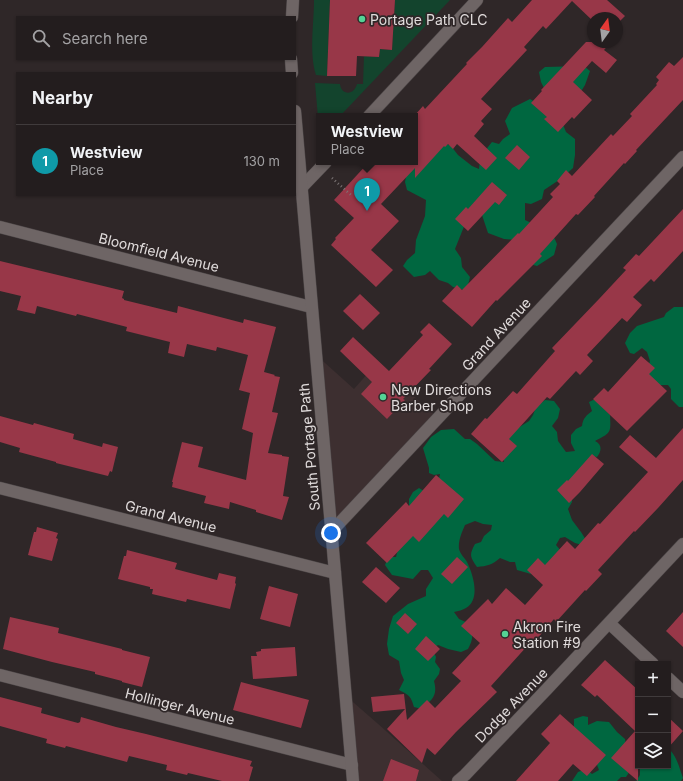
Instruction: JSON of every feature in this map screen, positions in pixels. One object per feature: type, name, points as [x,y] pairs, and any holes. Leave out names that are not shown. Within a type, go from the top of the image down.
[{"type":"street","points":[[292,16],[293,0]]},
{"type":"street","points":[[372,113],[477,0]]},
{"type":"street","points":[[291,60],[292,72]]},
{"type":"street","name":"South Portage Path","points":[[296,124],[353,781]]},
{"type":"street","name":"Grand Avenue","points":[[331,532],[683,157]]},
{"type":"street","points":[[301,188],[323,165]]},
{"type":"street","name":"Bloomfield Avenue","points":[[0,227],[311,306]]},
{"type":"street","name":"Grand Avenue","points":[[0,488],[335,573]]},
{"type":"street","name":"Dodge Avenue","points":[[458,781],[683,544]]},
{"type":"street","points":[[608,623],[650,661]]},
{"type":"street","name":"Hollinger Avenue","points":[[0,675],[352,765]]},
{"type":"street","points":[[671,681],[683,692]]},
{"type":"path","points":[[332,178],[351,195]]},
{"type":"shaded area","points":[[315,354],[354,389],[377,363],[438,418],[331,532]]},
{"type":"shaded area","points":[[346,696],[377,723],[442,781],[353,781]]},
{"type":"green space","points":[[314,0],[330,0],[327,76],[316,75],[314,66],[312,48]]},
{"type":"green space","points":[[395,0],[450,0],[343,113],[318,113],[315,83],[340,84],[341,88],[345,92],[351,92],[357,84],[363,84],[364,56],[379,57],[380,49],[392,50]]},
{"type":"green space","points":[[584,66],[590,71],[585,85],[562,122],[566,132],[575,139],[573,168],[562,178],[544,190],[542,199],[531,204],[525,203],[525,220],[552,233],[557,244],[554,255],[537,266],[524,262],[515,240],[504,239],[488,233],[482,215],[465,224],[455,249],[461,258],[462,267],[470,277],[468,285],[464,290],[453,287],[448,283],[439,280],[430,271],[425,275],[414,277],[403,266],[415,253],[416,240],[425,216],[426,200],[407,190],[405,182],[407,171],[415,165],[418,165],[418,163],[445,143],[451,146],[458,155],[472,166],[479,169],[480,161],[492,142],[499,144],[510,134],[505,121],[512,108],[530,99],[540,105],[546,92],[541,82],[539,72],[545,67]]},
{"type":"green space","points":[[674,307],[683,307],[683,407],[679,407],[671,399],[671,389],[668,385],[656,385],[647,380],[647,370],[650,361],[647,352],[642,348],[634,354],[630,353],[625,343],[630,333],[637,326],[664,317],[666,313]]},
{"type":"green space","points":[[595,399],[610,415],[610,429],[607,434],[595,441],[600,446],[600,452],[597,457],[592,456],[572,493],[572,502],[568,509],[572,520],[586,540],[582,545],[565,537],[560,538],[556,545],[562,552],[562,559],[535,570],[531,574],[517,570],[515,562],[510,562],[500,558],[489,565],[477,567],[471,553],[475,544],[481,542],[484,536],[491,530],[492,525],[475,521],[465,525],[460,540],[459,549],[460,553],[467,562],[471,573],[474,593],[471,604],[465,609],[454,612],[459,619],[468,623],[472,633],[472,639],[468,649],[461,652],[438,645],[432,649],[436,657],[435,662],[440,669],[439,674],[434,681],[435,694],[422,709],[414,707],[409,696],[399,690],[404,680],[399,661],[389,655],[387,644],[389,629],[393,616],[408,604],[426,596],[426,589],[433,578],[428,570],[421,570],[413,579],[392,575],[385,565],[388,557],[396,557],[409,509],[409,499],[413,492],[419,488],[427,493],[438,483],[440,474],[434,475],[429,473],[423,448],[431,437],[441,430],[454,429],[465,439],[470,439],[477,444],[495,461],[504,462],[503,440],[529,421],[536,407],[545,400],[554,401],[560,409],[558,418],[552,426],[557,432],[558,441],[566,452],[575,451],[571,443],[571,435],[576,429],[582,426],[585,417],[592,411],[589,402]]},
{"type":"green space","points":[[583,716],[588,717],[588,725],[597,721],[609,722],[625,739],[630,771],[626,777],[621,777],[617,781],[572,781],[578,772],[586,769],[592,774],[599,770],[594,757],[574,731],[574,719]]},
{"type":"green space","points":[[671,751],[683,778],[681,781],[636,781],[640,775],[640,769],[671,769]]},
{"type":"building","name":"Portage Path CLC","points":[[330,0],[395,0],[392,50],[380,49],[379,57],[357,56],[356,76],[327,76]]},
{"type":"building","points":[[532,0],[607,0],[620,12],[587,12],[587,15],[572,1],[546,29],[543,26],[524,47],[527,50],[481,99],[492,109],[481,121],[484,124],[474,136],[497,158],[486,170],[457,144],[453,149],[448,144],[445,147],[444,146],[415,178],[415,168],[381,204],[399,221],[371,250],[393,270],[376,287],[331,245],[336,239],[335,238],[354,218],[334,200],[366,165],[418,165],[418,113],[417,113],[423,106],[425,109],[508,18],[512,22]]},
{"type":"building","points":[[586,42],[587,48],[606,48],[604,50],[617,60],[606,73],[592,61],[573,82],[592,100],[574,119],[572,117],[558,132],[544,119],[547,117],[531,103],[542,91],[541,90]]},
{"type":"building","points":[[683,57],[683,100],[594,196],[595,197],[578,215],[576,214],[540,254],[542,256],[497,301],[496,300],[472,327],[442,301],[457,285],[462,290],[518,233],[519,234],[553,197],[550,194],[560,184],[557,181],[566,170],[572,176],[611,134],[613,136],[632,116],[630,114],[657,85],[656,84],[659,80],[656,77],[669,62],[674,66]]},
{"type":"building","points":[[517,145],[530,157],[519,170],[505,158]]},
{"type":"building","points":[[492,182],[507,195],[499,205],[495,202],[468,231],[455,219],[466,207],[468,209]]},
{"type":"building","points":[[683,209],[683,251],[654,282],[651,279],[633,297],[642,305],[627,322],[622,318],[587,355],[593,361],[580,375],[576,371],[550,399],[547,397],[509,439],[517,446],[502,462],[471,434],[513,391],[517,394],[555,351],[552,348],[626,270],[623,268],[636,254],[639,256]]},
{"type":"building","points":[[0,261],[124,291],[122,298],[124,300],[177,313],[178,306],[243,323],[244,319],[276,327],[264,372],[280,377],[272,412],[278,413],[268,453],[289,457],[283,496],[289,497],[282,520],[230,502],[229,509],[204,503],[206,496],[172,487],[182,442],[203,447],[198,467],[246,480],[253,433],[242,429],[250,393],[239,390],[248,355],[217,347],[216,351],[187,344],[184,357],[168,353],[170,342],[126,331],[127,327],[77,314],[76,316],[37,306],[35,314],[17,310],[21,296],[0,291]]},
{"type":"building","points":[[360,294],[380,313],[363,330],[343,311]]},
{"type":"building","points":[[429,323],[452,344],[387,419],[361,394],[372,382],[340,351],[353,337],[389,371],[423,335],[420,332]]},
{"type":"building","points":[[641,356],[655,368],[649,374],[667,391],[627,431],[593,399],[604,388],[608,392]]},
{"type":"building","points":[[0,416],[33,425],[34,423],[74,434],[73,439],[102,447],[103,443],[118,447],[112,472],[110,471],[108,476],[19,452],[20,448],[0,442]]},
{"type":"building","points":[[683,428],[683,480],[598,570],[602,574],[586,591],[585,590],[556,622],[554,619],[531,646],[529,644],[491,686],[497,692],[435,755],[427,748],[422,763],[387,729],[405,709],[373,712],[371,697],[404,694],[407,720],[427,700],[435,708],[461,681],[452,673],[480,643],[461,626],[488,599],[492,604],[506,588],[525,605],[543,585],[527,570],[538,558],[545,565],[567,541],[575,549],[648,472],[619,447],[630,435],[656,458]]},
{"type":"building","points":[[592,454],[604,464],[569,503],[557,490],[567,480],[568,481]]},
{"type":"building","points":[[436,475],[464,499],[448,518],[444,514],[419,542],[413,536],[387,563],[366,543],[406,502],[409,506]]},
{"type":"building","points":[[37,527],[58,533],[56,538],[58,539],[52,561],[28,555],[34,532],[36,532]]},
{"type":"building","points":[[127,550],[177,563],[175,569],[217,580],[219,573],[236,577],[236,584],[230,609],[187,599],[186,602],[152,594],[153,589],[150,589],[150,587],[118,579]]},
{"type":"building","points":[[457,557],[468,567],[452,584],[441,574]]},
{"type":"building","points":[[376,567],[400,588],[386,603],[362,582]]},
{"type":"building","points":[[269,586],[298,594],[290,627],[260,619]]},
{"type":"building","points":[[683,612],[683,647],[666,631]]},
{"type":"building","points":[[405,613],[417,624],[408,634],[396,623]]},
{"type":"building","points":[[10,617],[59,628],[58,633],[150,657],[142,687],[95,674],[95,672],[3,649]]},
{"type":"building","points":[[426,636],[440,649],[428,661],[415,649]]},
{"type":"building","points":[[295,647],[297,676],[253,679],[251,656],[257,656],[256,652],[261,651],[261,649]]},
{"type":"building","points":[[605,660],[635,687],[635,731],[597,695],[595,697],[581,685]]},
{"type":"building","points":[[241,682],[309,700],[301,728],[233,710]]},
{"type":"building","points":[[0,697],[42,708],[41,713],[78,723],[80,722],[81,717],[252,761],[250,766],[253,767],[249,781],[222,781],[188,773],[187,775],[166,770],[167,765],[129,756],[127,762],[66,746],[65,748],[46,743],[47,739],[0,726]]},
{"type":"building","points":[[560,714],[606,755],[587,776],[573,764],[558,781],[516,781],[550,743],[541,734]]},
{"type":"building","points":[[671,720],[683,731],[671,745]]},
{"type":"building","points":[[635,731],[635,769],[638,769],[638,781],[611,758]]},
{"type":"building","points":[[391,759],[419,770],[416,781],[383,781]]},
{"type":"place","name":"Portage Path CLC","points":[[362,19]]},
{"type":"place","name":"Westview","points":[[367,211]]},
{"type":"place","name":"New Directions Barber Shop","points":[[383,397]]},
{"type":"place","name":"Akron Fire Station #9","points":[[505,634]]}]
